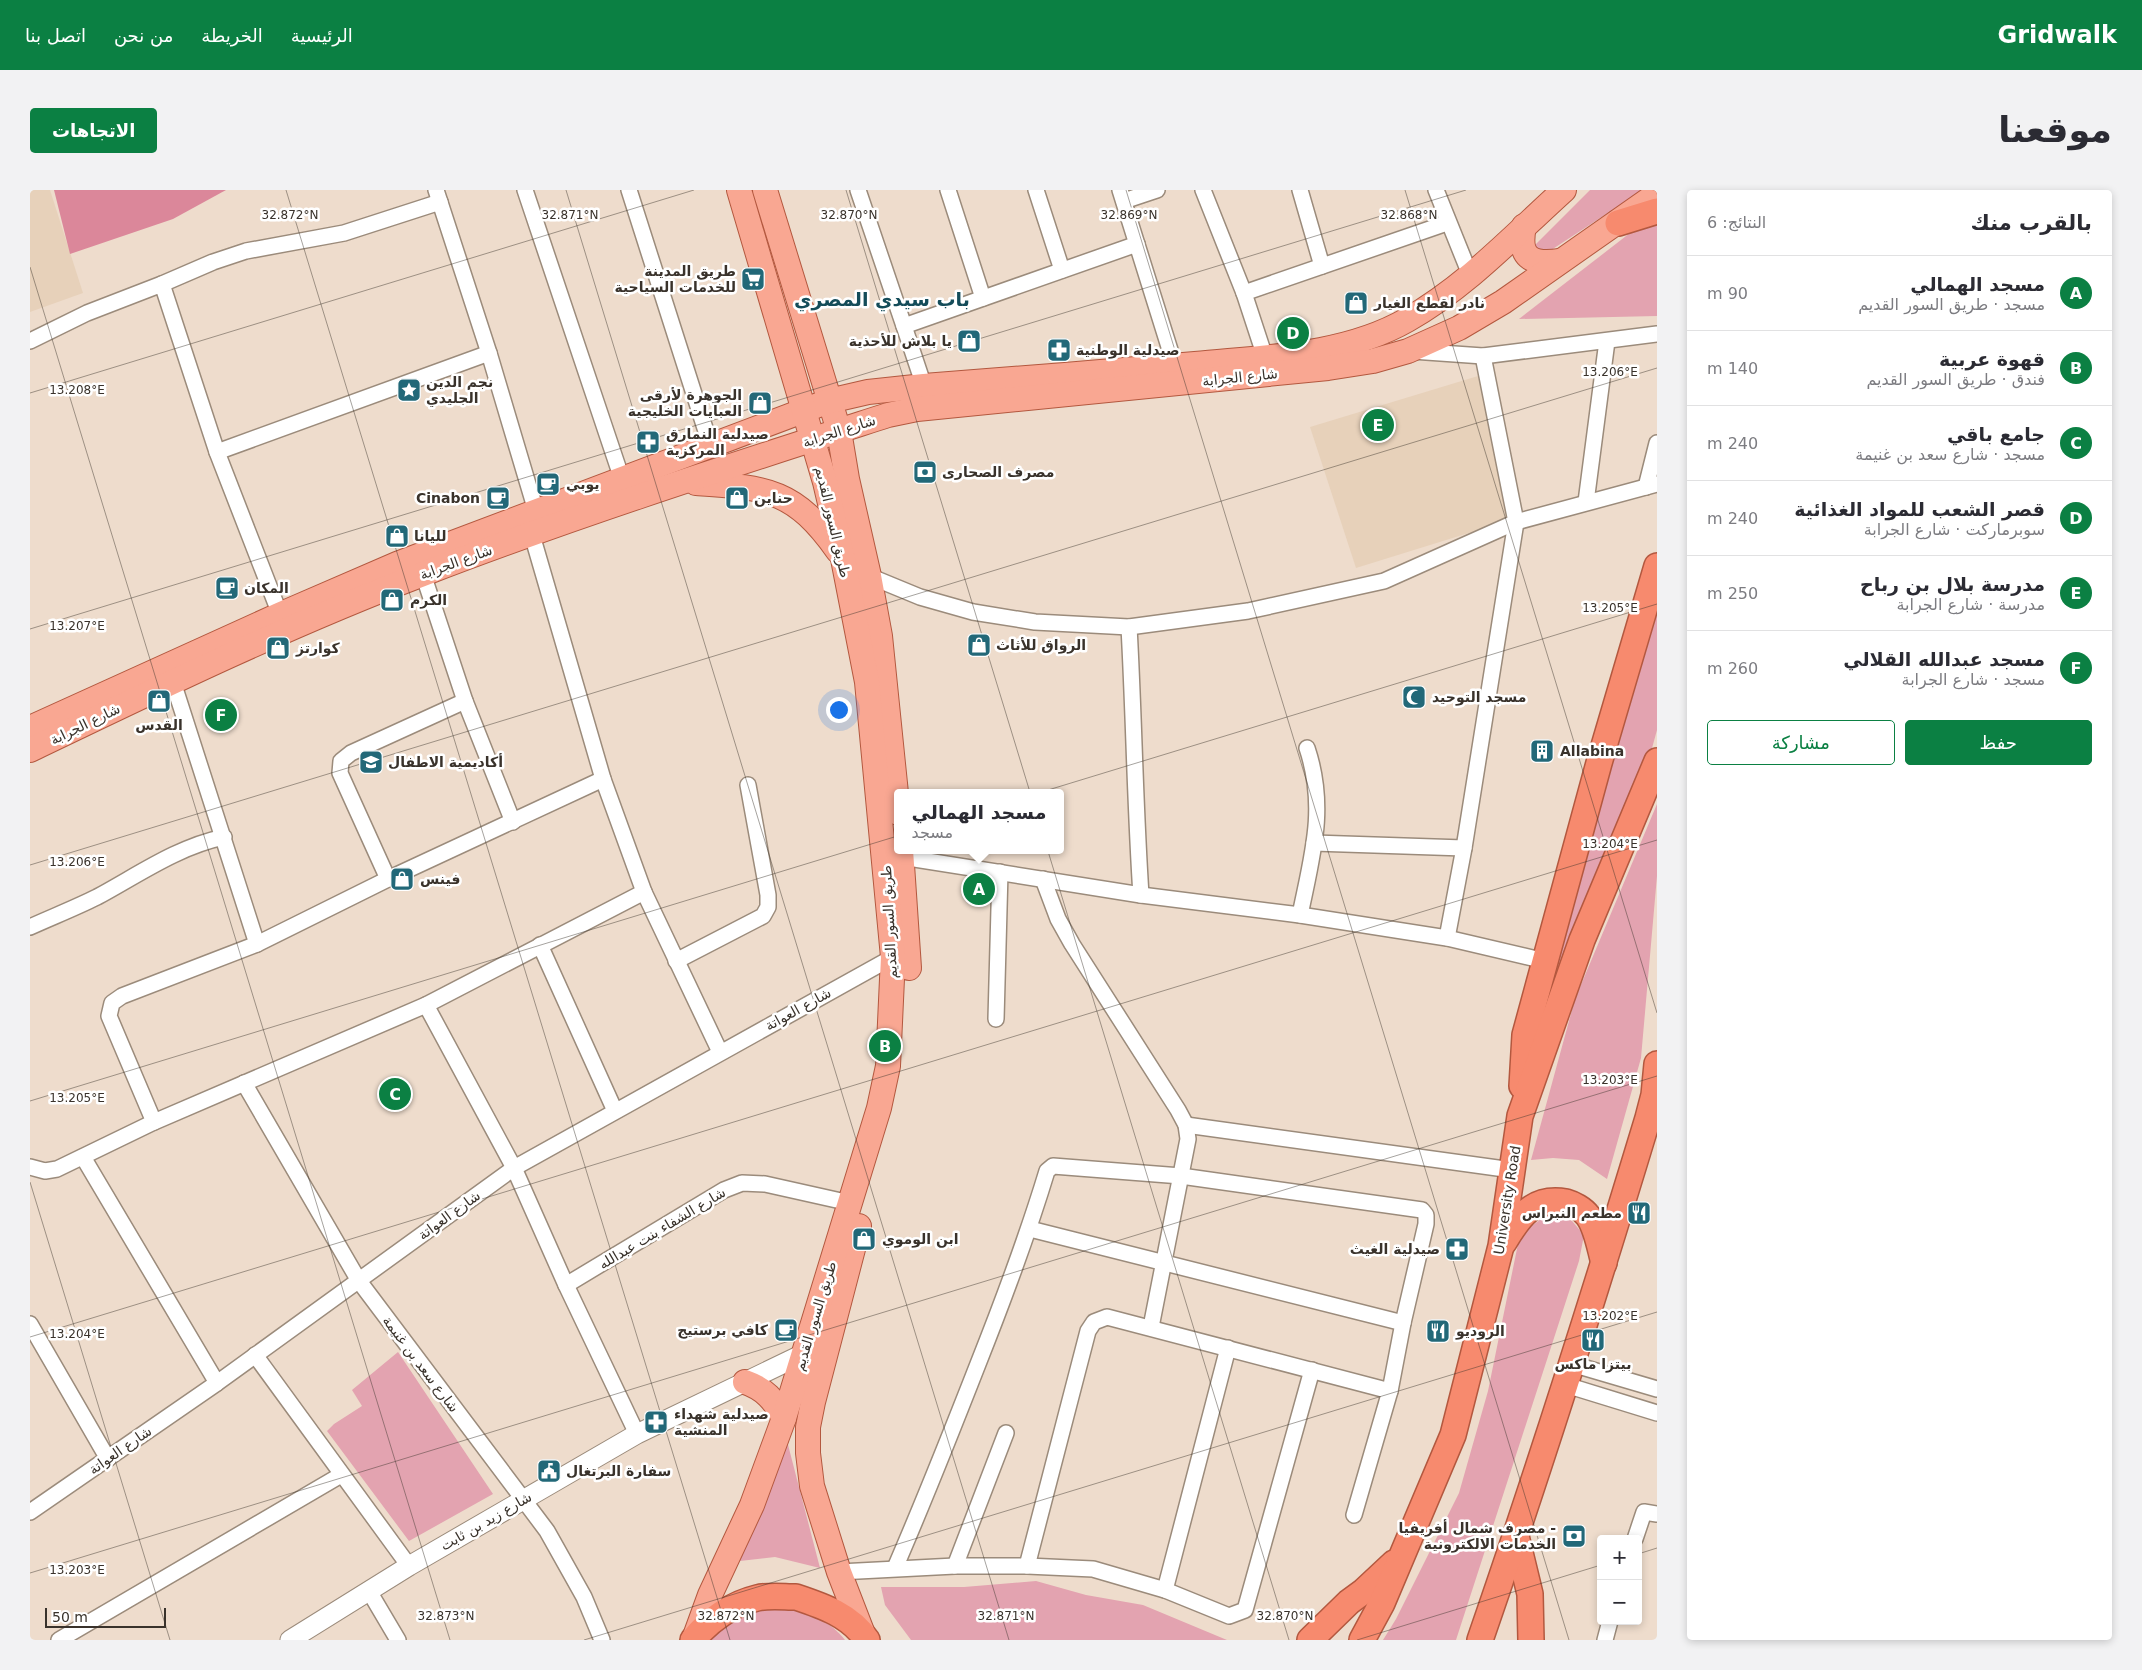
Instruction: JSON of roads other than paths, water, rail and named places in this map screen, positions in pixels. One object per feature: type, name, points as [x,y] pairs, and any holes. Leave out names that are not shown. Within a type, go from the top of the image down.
[{"type":"highway","points":[[1618,223],[1657,211]]},
{"type":"highway","points":[[1520,1116],[1525,1035],[1599,763],[1657,566]]},
{"type":"highway","name":"University Road","points":[[1362,1640],[1382,1603],[1453,1435],[1501,1246],[1520,1116],[1582,940],[1657,761]]},
{"type":"highway","points":[[1480,1640],[1569,1375],[1654,1107],[1657,1064]]},
{"type":"highway","points":[[1501,1246],[1526,1212],[1539,1203],[1552,1199],[1573,1204],[1588,1216],[1604,1263]]},
{"type":"highway","points":[[1516,1536],[1530,1594],[1531,1640]]},
{"type":"highway","points":[[1310,1640],[1400,1557]]},
{"type":"highway","points":[[694,1639],[722,1612],[758,1598],[782,1597],[796,1597],[833,1609],[865,1637]]},
{"type":"main road","name":"طريق السور القديم","points":[[739,190],[814,439],[843,559],[867,682],[893,956],[888,1066],[879,1108],[850,1203],[814,1353],[808,1427],[808,1453],[812,1486],[839,1572],[865,1637]]},
{"type":"main road","name":"طريق السور القديم","points":[[765,190],[838,431],[847,479],[870,576],[880,636],[895,789]]},
{"type":"main road","name":"شارع الجرابة","points":[[30,750],[173,682],[397,564],[829,401],[868,392],[924,386],[1265,357],[1328,349],[1374,336],[1407,320],[1471,277],[1564,190]]},
{"type":"main road","name":"شارع الجرابة","points":[[30,728],[283,623],[532,534],[888,415],[917,409],[1328,368],[1373,361],[1408,351],[1459,328],[1503,302],[1657,194]]},
{"type":"main road","points":[[1524,226],[1521,241],[1524,253],[1534,261],[1546,263],[1560,262]]},
{"type":"main road","points":[[685,482],[755,489],[786,498],[806,512],[826,534],[843,559]]},
{"type":"main road","name":"طريق السور القديم","points":[[694,1639],[710,1595],[752,1505],[784,1418],[814,1353],[873,1177],[900,1063],[907,1017],[910,959],[902,854]]},
{"type":"main road","points":[[745,1382],[759,1387],[768,1394],[784,1418]]},
{"type":"street","points":[[525,190],[622,479]]},
{"type":"street","points":[[629,190],[711,447]]},
{"type":"street","points":[[858,190],[924,386]]},
{"type":"street","points":[[948,190],[983,298]]},
{"type":"street","points":[[1036,190],[1062,270]]},
{"type":"street","points":[[1157,190],[1122,196],[1175,366]]},
{"type":"street","points":[[1203,190],[1244,293],[1265,357]]},
{"type":"street","points":[[1300,190],[1322,266]]},
{"type":"street","points":[[1436,190],[1447,223],[1471,277]]},
{"type":"street","points":[[30,340],[87,313],[213,262],[246,251],[344,233],[438,196],[489,353],[536,511],[532,534],[603,779],[644,892],[720,1052]]},
{"type":"street","points":[[1244,293],[1447,223]]},
{"type":"street","points":[[904,326],[1137,244]]},
{"type":"street","points":[[162,284],[216,452],[283,623]]},
{"type":"street","points":[[1408,351],[1484,356],[1657,334]]},
{"type":"street","points":[[1586,502],[1607,341]]},
{"type":"street","points":[[216,452],[489,353]]},
{"type":"street","points":[[1447,938],[1464,848],[1516,522],[1484,356]]},
{"type":"street","points":[[870,576],[920,596],[973,612],[1035,622],[1129,628],[1248,611],[1384,581],[1516,522],[1652,486],[1657,443]]},
{"type":"street","points":[[423,574],[466,701],[513,822]]},
{"type":"street","points":[[1129,628],[1134,714],[1135,817],[1141,895]]},
{"type":"street","points":[[173,682],[257,944]]},
{"type":"street","points":[[388,879],[340,773],[341,761],[351,753],[466,701]]},
{"type":"street","points":[[1300,915],[1314,843],[1318,807],[1315,772],[1308,748]]},
{"type":"street","points":[[154,1122],[109,1016],[112,1004],[122,996],[257,944],[388,879],[603,779]]},
{"type":"street","points":[[676,961],[763,916],[768,907],[768,895],[748,785]]},
{"type":"street","points":[[30,927],[95,898],[167,858],[201,842],[224,837]]},
{"type":"street","points":[[1314,843],[1464,848]]},
{"type":"street","points":[[907,854],[1000,872],[1141,895],[1300,915],[1447,938],[1545,961]]},
{"type":"street","points":[[996,1019],[1000,872]]},
{"type":"street","points":[[1043,879],[1058,919],[1072,944],[1173,1101],[1186,1125],[1188,1139],[1151,1327]]},
{"type":"street","points":[[30,1167],[45,1171],[57,1169],[154,1122],[426,1005],[644,892]]},
{"type":"street","points":[[540,945],[615,1111]]},
{"type":"street","name":"شارع العواتة","points":[[30,1512],[217,1383],[514,1168],[893,956]]},
{"type":"street","points":[[426,1005],[514,1168],[566,1286],[637,1434]]},
{"type":"street","name":"شارع سعد بن غنيمة","points":[[244,1083],[359,1281],[535,1514],[584,1597],[602,1640]]},
{"type":"street","points":[[1186,1125],[1512,1170]]},
{"type":"street","points":[[83,1157],[217,1383]]},
{"type":"street","points":[[895,1568],[930,1487],[1030,1229],[1046,1172],[1053,1166],[1181,1176],[1422,1210],[1426,1215],[1426,1224],[1403,1323],[1390,1391],[1354,1515]]},
{"type":"street","name":"شارع الشفاء بنت عبدالله","points":[[566,1286],[724,1190],[742,1183],[765,1184],[850,1203]]},
{"type":"street","points":[[1030,1229],[1403,1323]]},
{"type":"street","points":[[1027,1566],[1088,1331],[1094,1322],[1107,1317],[1151,1327],[1390,1391]]},
{"type":"street","points":[[30,1324],[108,1459]]},
{"type":"street","points":[[1165,1590],[1228,1348]]},
{"type":"street","name":"شارع زيد بن ثابت","points":[[290,1640],[409,1566],[637,1434],[745,1382],[814,1353]]},
{"type":"street","points":[[255,1355],[409,1566]]},
{"type":"street","points":[[839,1572],[955,1566],[1027,1566],[1093,1569],[1165,1590],[1229,1616],[1245,1610],[1312,1370]]},
{"type":"street","points":[[1569,1375],[1657,1389]]},
{"type":"street","points":[[1569,1375],[1657,1413]]},
{"type":"street","points":[[955,1566],[1006,1433]]},
{"type":"street","points":[[59,1640],[341,1475]]},
{"type":"street","points":[[1636,1535],[1644,1512],[1657,1514]]},
{"type":"street","points":[[369,1591],[398,1640]]},
{"type":"street","points":[[1605,1640],[1609,1625]]},
{"type":"place","name":"طريق المدينة للخدمات السياحية","points":[[753,279]]},
{"type":"place","name":"نادر لقطع الغيار","points":[[1356,303]]},
{"type":"place","name":"قصر الشعب للمواد الغذائية","points":[[1293,333]]},
{"type":"place","name":"يا بلاش للأحذية","points":[[969,341]]},
{"type":"place","name":"صيدلية الوطنية","points":[[1059,350]]},
{"type":"place","name":"نجم الدين الجليدي","points":[[409,390]]},
{"type":"place","name":"الجوهرة لأرقى العبايات الخليجية","points":[[760,403]]},
{"type":"place","name":"مدرسة بلال بن رباح","points":[[1378,425]]},
{"type":"place","name":"صيدلية النمارق المركزية","points":[[648,442]]},
{"type":"place","name":"مصرف الصحارى","points":[[925,472]]},
{"type":"place","name":"يوبي","points":[[548,484]]},
{"type":"place","name":"Cinabon","points":[[498,498]]},
{"type":"place","name":"حناين","points":[[737,498]]},
{"type":"place","name":"لليانا","points":[[397,536]]},
{"type":"place","name":"المكان","points":[[227,588]]},
{"type":"place","name":"الكرم","points":[[392,600]]},
{"type":"place","name":"الرواق للأثاث","points":[[979,645]]},
{"type":"place","name":"كوارتز","points":[[278,648]]},
{"type":"place","name":"مسجد التوحيد","points":[[1414,697]]},
{"type":"place","name":"القدس","points":[[159,701]]},
{"type":"place","name":"مسجد عبدالله القلالي","points":[[221,715]]},
{"type":"place","name":"Allabina","points":[[1542,751]]},
{"type":"place","name":"أكاديمية الاطفال","points":[[371,762]]},
{"type":"place","name":"فينس","points":[[402,879]]},
{"type":"place","name":"مسجد الهمالي","points":[[979,889]]},
{"type":"place","name":"قهوة عربية","points":[[885,1046]]},
{"type":"place","name":"جامع باقي","points":[[395,1094]]},
{"type":"place","name":"مطعم النبراس","points":[[1639,1213]]},
{"type":"place","name":"ابن الوموي","points":[[864,1239]]},
{"type":"place","name":"صيدلية الغيث","points":[[1457,1249]]},
{"type":"place","name":"كافي برستيج","points":[[786,1330]]},
{"type":"place","name":"الروديو","points":[[1438,1331]]},
{"type":"place","name":"بيتزا ماكس","points":[[1593,1340]]},
{"type":"place","name":"صيدلية شهداء المنشية","points":[[656,1422]]},
{"type":"place","name":"سفارة البرتغال","points":[[549,1471]]},
{"type":"place","name":"مصرف شمال أفريفيا - الخدمات الالكترونية","points":[[1574,1536]]},
{"type":"district","name":"باب سيدي المصري","points":[[882,299]]}]
